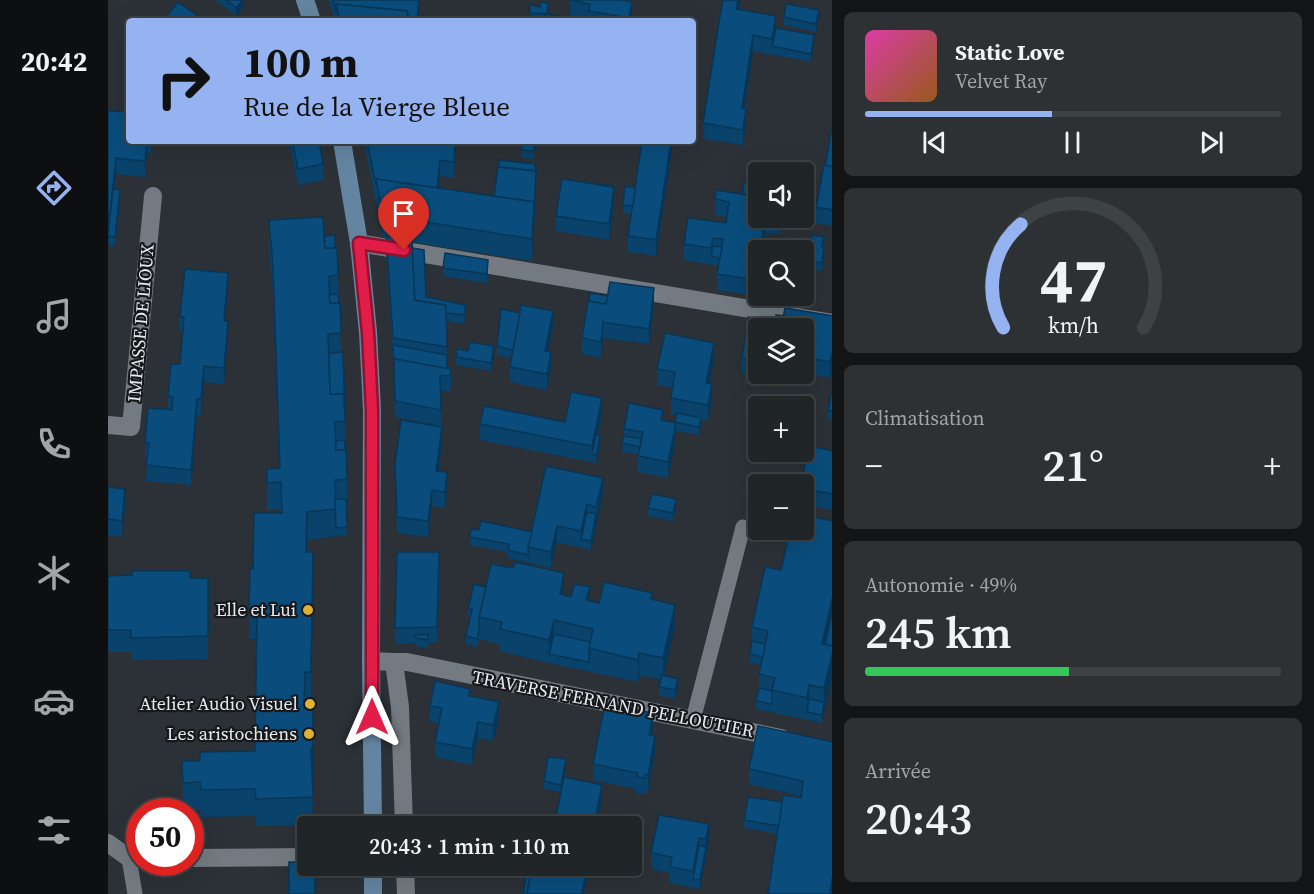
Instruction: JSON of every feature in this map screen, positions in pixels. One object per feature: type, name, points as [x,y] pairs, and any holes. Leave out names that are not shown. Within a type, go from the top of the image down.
[{"type":"main road","points":[[305,0],[311,18]]},
{"type":"main road","points":[[342,144],[359,243],[368,332],[372,410],[373,816]]},
{"type":"main road","points":[[373,876],[373,894]]},
{"type":"street","name":"IMPASSE DE LIOUX","points":[[108,425],[131,427],[153,196]]},
{"type":"street","points":[[359,243],[832,323]]},
{"type":"street","name":"TRAVERSE FERNAND PELLOUTIER","points":[[371,661],[407,662],[798,741]]},
{"type":"street","points":[[394,662],[400,707],[404,816]]},
{"type":"street","points":[[108,843],[126,853]]},
{"type":"street","points":[[204,858],[297,857]]},
{"type":"street","points":[[405,876],[406,894]]},
{"type":"lane","points":[[693,720],[743,527]]},
{"type":"lane","points":[[134,876],[135,894]]},
{"type":"building","points":[[226,0],[243,0],[236,8]]},
{"type":"building","points":[[333,0],[419,0],[417,18],[408,17],[407,11],[336,4],[336,11]]},
{"type":"building","points":[[570,0],[632,2],[629,18],[589,11],[590,4]]},
{"type":"building","points":[[723,0],[738,0],[736,9],[776,16],[772,39],[753,35],[742,108],[746,109],[743,130],[703,123]]},
{"type":"building","points":[[178,2],[201,18],[165,18]]},
{"type":"building","points":[[540,2],[548,3],[547,14],[530,13],[530,5],[540,7]]},
{"type":"building","points":[[336,4],[407,11],[408,18],[339,18]]},
{"type":"building","points":[[786,4],[819,10],[816,24],[784,17]]},
{"type":"building","points":[[545,14],[561,16],[561,18],[545,18]]},
{"type":"building","points":[[776,28],[814,35],[811,54],[772,46]]},
{"type":"building","points":[[108,111],[126,112],[126,144],[147,144],[145,161],[116,158],[108,231]]},
{"type":"building","points":[[832,127],[832,167],[825,166]]},
{"type":"building","points":[[293,144],[320,144],[323,164],[298,169]]},
{"type":"building","points":[[368,144],[455,145],[454,162],[440,160],[437,188],[376,179],[376,185]]},
{"type":"building","points":[[522,144],[534,144],[534,151],[522,150]]},
{"type":"building","points":[[642,144],[671,144],[656,240],[628,236]]},
{"type":"building","points":[[499,160],[535,164],[536,171],[499,167]]},
{"type":"building","points":[[824,165],[832,167],[832,210],[816,207]]},
{"type":"building","points":[[498,167],[536,171],[534,208],[534,202],[494,196]]},
{"type":"building","points":[[376,179],[534,202],[532,239],[383,215]]},
{"type":"building","points":[[562,179],[614,187],[609,224],[556,216]]},
{"type":"building","points":[[744,183],[748,184],[748,195],[742,194]]},
{"type":"building","points":[[625,186],[635,188],[633,206],[623,205]]},
{"type":"building","points":[[113,189],[120,190],[115,237],[108,236]]},
{"type":"building","points":[[716,190],[748,195],[748,228],[763,228],[762,240],[748,240],[748,279],[717,274],[723,239],[713,238],[711,248],[684,244],[688,218],[726,223],[729,202],[715,199]]},
{"type":"building","points":[[323,217],[325,248],[337,247],[338,275],[329,276],[330,303],[340,303],[341,333],[328,334],[330,394],[344,394],[345,421],[335,422],[336,450],[346,449],[347,479],[335,480],[336,509],[307,512],[306,552],[313,552],[311,672],[305,672],[304,708],[313,708],[313,748],[311,748],[313,797],[256,799],[255,789],[201,790],[200,782],[183,783],[182,761],[200,761],[200,752],[255,751],[257,612],[249,611],[250,568],[253,569],[254,513],[282,513],[281,482],[267,483],[267,469],[280,468],[273,266],[269,220]]},
{"type":"building","points":[[335,235],[335,248],[325,248],[324,236]]},
{"type":"building","points":[[812,235],[824,237],[822,263],[814,261],[814,240],[811,240]]},
{"type":"building","points":[[386,236],[412,240],[415,300],[446,305],[447,347],[393,338]]},
{"type":"building","points":[[713,246],[722,247],[720,258],[711,256]]},
{"type":"building","points":[[412,248],[424,250],[426,297],[466,305],[464,315],[446,313],[446,305],[415,300]]},
{"type":"building","points":[[445,253],[488,260],[487,274],[443,268]]},
{"type":"building","points":[[185,269],[228,273],[224,321],[228,321],[224,368],[204,366],[201,399],[197,399],[191,470],[146,465],[149,443],[145,443],[148,408],[172,410],[173,397],[168,396],[171,364],[180,364],[184,317],[180,316]]},
{"type":"building","points":[[610,282],[654,288],[649,329],[603,322],[601,342],[582,338],[588,301],[606,304]]},
{"type":"building","points":[[590,293],[608,296],[606,304],[589,301]]},
{"type":"building","points":[[338,294],[339,303],[330,303],[329,295]]},
{"type":"building","points":[[521,305],[553,311],[545,351],[551,352],[547,374],[510,367]]},
{"type":"building","points":[[785,308],[832,316],[830,362],[814,359],[814,318],[783,318]]},
{"type":"building","points":[[501,309],[520,313],[513,350],[497,346]]},
{"type":"building","points":[[748,317],[755,318],[748,318],[748,359],[742,358]]},
{"type":"building","points":[[665,333],[714,343],[706,383],[712,384],[708,405],[671,398],[675,372],[657,369]]},
{"type":"building","points":[[470,342],[494,346],[491,363],[456,357],[457,349],[468,351]]},
{"type":"building","points":[[393,345],[447,355],[447,369],[394,359],[394,366]]},
{"type":"building","points":[[343,352],[345,413],[344,394],[330,394],[329,353]]},
{"type":"building","points":[[394,359],[451,369],[450,376],[440,375],[441,410],[395,401]]},
{"type":"building","points":[[832,389],[832,411],[828,411]]},
{"type":"building","points":[[571,392],[602,398],[592,446],[480,424],[484,406],[565,422]]},
{"type":"building","points":[[629,403],[663,410],[661,420],[676,423],[668,462],[638,456],[643,432],[624,429]]},
{"type":"building","points":[[677,413],[701,418],[699,427],[675,422]]},
{"type":"building","points":[[401,420],[442,427],[436,471],[447,472],[445,492],[432,490],[428,521],[397,517],[395,464]]},
{"type":"building","points":[[596,435],[600,436],[596,455],[592,454]]},
{"type":"building","points":[[624,436],[641,439],[640,447],[622,443]]},
{"type":"building","points":[[345,440],[345,450],[336,450],[336,441]]},
{"type":"building","points":[[814,447],[832,451],[832,494],[814,491],[814,474],[803,474],[806,462],[814,462]]},
{"type":"building","points":[[546,466],[603,478],[596,507],[587,504],[581,531],[557,526],[551,552],[528,547]]},
{"type":"building","points":[[108,487],[125,489],[122,521],[108,519]]},
{"type":"building","points":[[652,494],[676,499],[673,513],[648,508]]},
{"type":"building","points":[[335,499],[346,499],[347,527],[336,528]]},
{"type":"building","points":[[587,512],[596,514],[591,541],[581,539]]},
{"type":"building","points":[[814,517],[832,521],[832,599],[822,644],[832,646],[832,655],[824,688],[809,685],[807,698],[772,690],[775,678],[759,674],[768,631],[752,627],[765,567],[781,570],[788,540],[814,540]]},
{"type":"building","points":[[481,521],[532,532],[528,555],[508,550],[509,544],[470,537],[471,529],[479,530]]},
{"type":"building","points":[[397,552],[439,552],[437,627],[395,628]]},
{"type":"building","points":[[515,562],[564,573],[560,594],[571,597],[574,584],[590,587],[586,600],[599,603],[604,582],[652,593],[651,599],[675,605],[663,658],[639,653],[638,660],[589,648],[593,629],[554,620],[549,640],[500,629],[502,622],[479,617],[491,564],[513,568]]},
{"type":"building","points":[[132,571],[190,571],[190,578],[208,578],[208,636],[131,638],[131,630],[108,630],[108,576],[132,575]]},
{"type":"building","points":[[474,584],[486,587],[477,639],[466,636],[472,609],[468,609]]},
{"type":"building","points":[[832,613],[832,646],[825,644]]},
{"type":"building","points":[[428,634],[428,640],[416,638],[415,635]]},
{"type":"building","points":[[554,634],[590,642],[589,662],[549,654]]},
{"type":"building","points":[[752,641],[765,644],[763,657],[750,654]]},
{"type":"building","points":[[662,675],[678,679],[675,690],[659,687]]},
{"type":"building","points":[[435,681],[470,689],[469,696],[499,702],[493,725],[478,722],[472,749],[435,742],[442,708],[430,706]]},
{"type":"building","points":[[759,688],[772,691],[772,704],[756,701]]},
{"type":"building","points":[[809,699],[824,702],[822,715],[807,712]]},
{"type":"building","points":[[605,704],[653,713],[649,735],[655,736],[648,775],[645,775],[645,778],[636,777],[638,773],[593,764]]},
{"type":"building","points":[[758,726],[832,742],[832,880],[830,894],[768,894],[783,795],[801,798],[803,781],[749,769]]},
{"type":"building","points":[[548,757],[566,759],[561,785],[544,781]]},
{"type":"building","points":[[564,777],[602,785],[596,816],[556,816]]},
{"type":"building","points":[[748,797],[782,802],[779,826],[744,820]]},
{"type":"building","points":[[659,815],[709,824],[706,839],[699,838],[693,871],[670,867],[672,857],[651,853]]},
{"type":"building","points":[[699,845],[706,847],[700,880],[693,879]]},
{"type":"building","points":[[289,862],[297,862],[297,876],[315,876],[315,894],[289,894]]},
{"type":"building","points":[[526,876],[530,876],[527,894],[523,894]]},
{"type":"building","points":[[530,876],[585,876],[582,894],[527,894]]},
{"type":"place","name":"Elle et Lui","points":[[308,610]]},
{"type":"place","name":"Atelier Audio Visuel","points":[[310,704]]},
{"type":"place","name":"Les aristochiens","points":[[309,734]]},
{"type":"route","points":[[372,717],[372,410],[368,332],[359,243],[404,250]]}]
